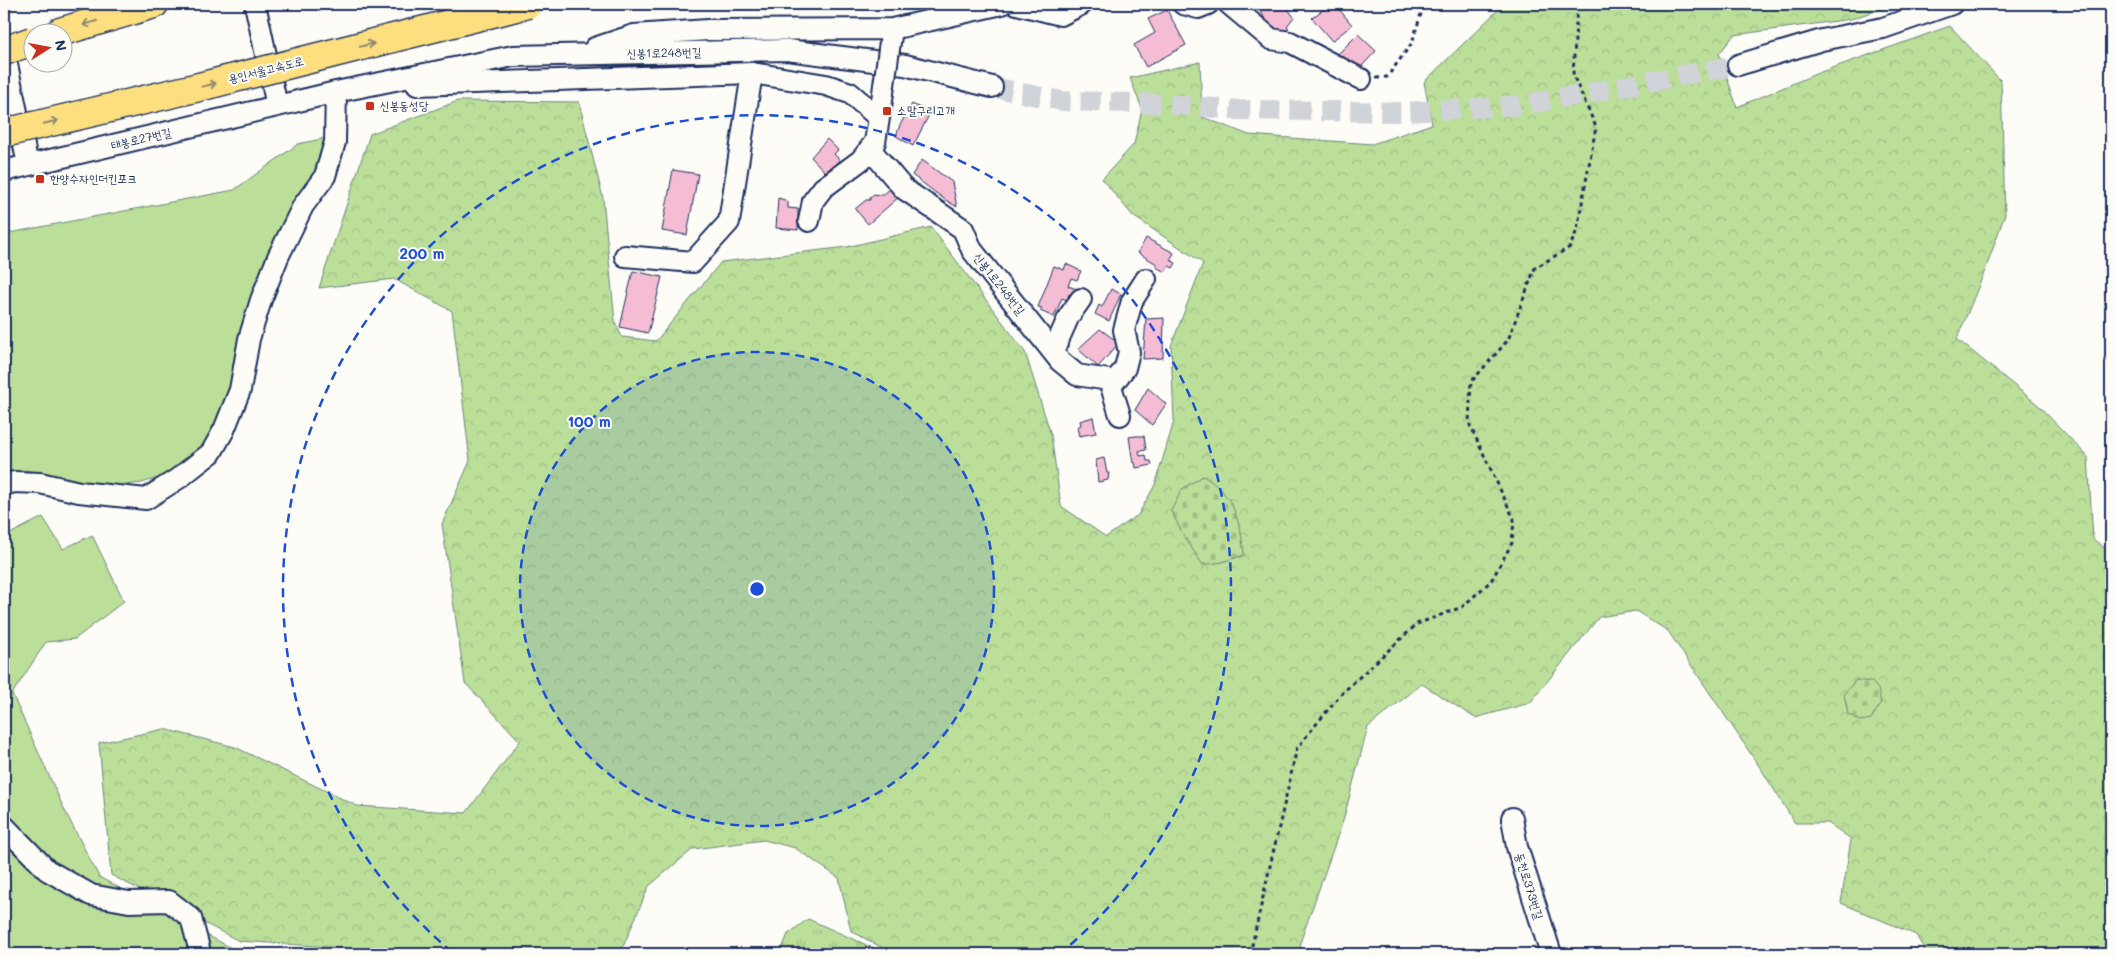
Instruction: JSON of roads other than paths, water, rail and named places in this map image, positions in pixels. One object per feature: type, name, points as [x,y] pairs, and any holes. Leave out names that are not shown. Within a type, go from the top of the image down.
[{"type":"highway","points":[[72,28],[154,4]]},
{"type":"highway","name":"용인서울고속도로","points":[[4,133],[195,88],[528,4]]},
{"type":"highway","points":[[4,50],[22,44]]},
{"type":"street","points":[[256,4],[277,106]]},
{"type":"street","points":[[576,55],[634,35],[708,30],[892,29],[1002,4]]},
{"type":"street","points":[[1017,4],[1061,14],[1082,4]]},
{"type":"street","points":[[1183,4],[1198,8],[1208,4]]},
{"type":"street","points":[[1229,4],[1271,39],[1290,42],[1361,79]]},
{"type":"street","points":[[1738,65],[1822,40],[1883,28],[1952,4]]},
{"type":"street","points":[[808,220],[813,202],[822,188],[861,160],[876,142],[892,29]]},
{"type":"street","points":[[4,50],[28,166]]},
{"type":"street","name":"신봉1로248번길","points":[[336,92],[513,56],[787,50],[904,65],[992,87]]},
{"type":"street","points":[[360,87],[752,72],[826,84],[850,93],[880,109]]},
{"type":"street","points":[[625,256],[693,262],[729,222],[752,72]]},
{"type":"street","points":[[4,485],[14,482],[40,483],[78,492],[146,499],[179,478],[211,453],[224,430],[240,390],[249,339],[261,300],[278,257],[303,206],[325,176],[336,142],[336,92]]},
{"type":"street","name":"태봉로27번길","points":[[4,171],[336,92]]},
{"type":"street","name":"신봉1로248번길","points":[[870,149],[904,189],[963,229],[972,250],[1053,352],[1077,376],[1112,381]]},
{"type":"street","points":[[1120,415],[1112,381],[1126,368],[1128,352],[1124,330],[1132,301],[1146,279]]},
{"type":"street","points":[[1053,352],[1069,316],[1080,298]]},
{"type":"street","name":"동천로373번길","points":[[1512,818],[1517,847],[1551,954]]},
{"type":"street","points":[[4,826],[47,870],[91,895],[129,902],[169,901],[191,918],[199,948]]},
{"type":"tunnel","points":[[992,87],[1062,101],[1166,104],[1239,110],[1406,112],[1524,105],[1738,65]]},
{"type":"place","name":"신봉동성당","points":[[370,106]]},
{"type":"place","name":"소말구리고개","points":[[887,111]]},
{"type":"place","name":"한양수자인더킨포크","points":[[40,179]]}]
